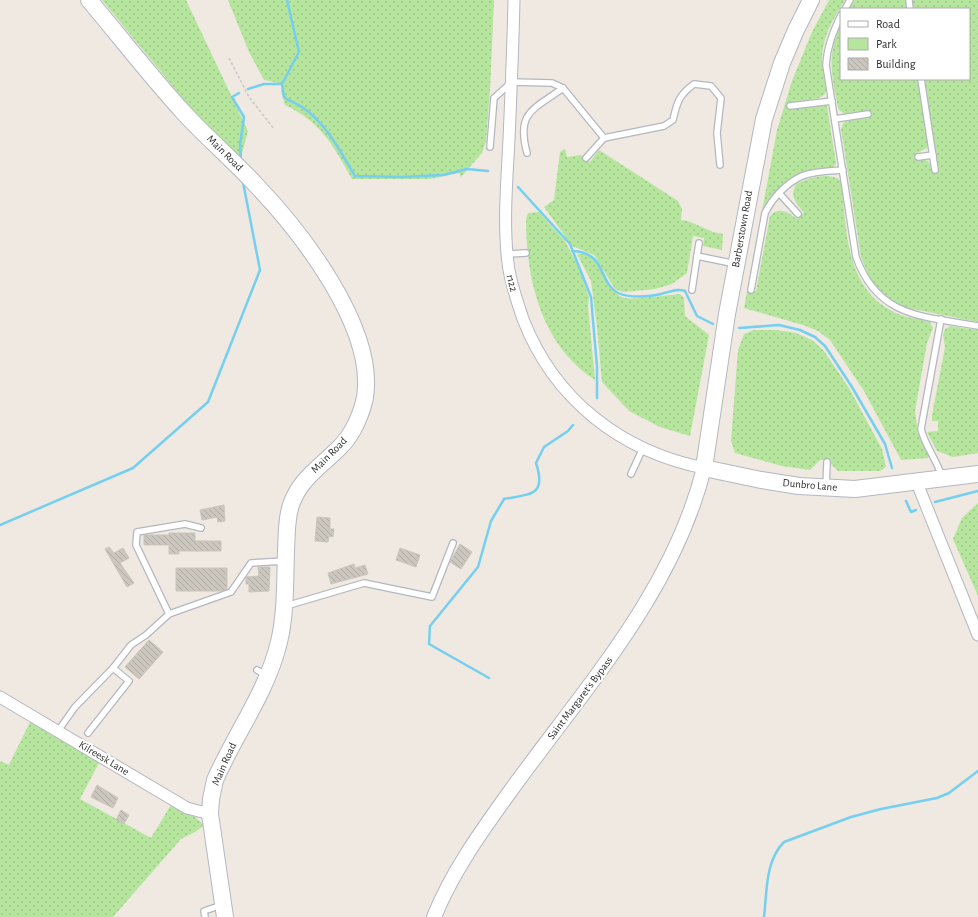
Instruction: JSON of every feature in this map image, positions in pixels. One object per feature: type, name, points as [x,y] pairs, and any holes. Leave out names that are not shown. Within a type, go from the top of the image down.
[{"type":"main road","name":"Main Road","points":[[89,0],[184,113],[279,209],[339,294],[357,332],[365,368],[365,398],[356,422],[342,445],[306,478],[296,491],[290,506],[287,523],[284,607],[279,642],[262,673],[215,780],[210,814],[224,911]]},
{"type":"main road","name":"Barberstown Road","points":[[704,468],[736,264],[764,119],[782,63],[811,0]]},
{"type":"main road","name":"Dunbro Lane","points":[[704,468],[761,480],[855,489],[917,483],[978,474]]},
{"type":"street","name":"r122","points":[[514,0],[512,82],[506,192],[507,254],[517,303],[531,340],[556,379],[581,408],[609,429],[653,454],[704,468]]},
{"type":"street","name":"Saint Margaret's Bypass","points":[[434,917],[448,886],[489,821],[615,651],[638,617],[670,560],[683,532],[691,513],[704,468]]},
{"type":"street","points":[[917,483],[978,636]]},
{"type":"street","name":"Kilreesk Lane","points":[[0,697],[187,808],[210,814]]},
{"type":"lane","points":[[840,17],[832,32],[827,51],[826,66],[856,257],[862,274],[870,287],[883,300],[897,309],[910,313],[978,326]]},
{"type":"lane","points":[[921,80],[935,170]]},
{"type":"lane","points":[[490,147],[494,98],[512,82],[552,83],[563,88],[604,138]]},
{"type":"lane","points":[[586,158],[604,138],[664,126],[673,120],[677,101],[686,90],[694,84],[711,86],[721,98],[717,133],[720,165]]},
{"type":"lane","points":[[527,153],[523,128],[526,116],[563,88]]},
{"type":"lane","points":[[790,106],[832,101]]},
{"type":"lane","points":[[835,119],[868,114]]},
{"type":"lane","points":[[918,157],[933,155]]},
{"type":"lane","points":[[751,290],[764,214],[770,204],[779,193],[802,176],[842,170]]},
{"type":"lane","points":[[779,193],[798,214]]},
{"type":"lane","points":[[692,290],[699,243]]},
{"type":"lane","points":[[507,254],[526,253]]},
{"type":"lane","points":[[697,256],[736,264]]},
{"type":"lane","points":[[941,319],[921,429],[926,443],[938,465],[942,479]]},
{"type":"lane","points":[[631,474],[643,448]]},
{"type":"lane","points":[[826,487],[827,462]]},
{"type":"lane","points":[[169,614],[136,545],[137,532],[185,524],[202,528]]},
{"type":"lane","points":[[284,607],[364,583],[432,597],[453,543]]},
{"type":"lane","points":[[58,731],[75,707],[113,668],[131,645],[146,635],[169,614],[231,592],[251,563],[286,561]]},
{"type":"lane","points":[[88,733],[129,681],[113,668]]},
{"type":"lane","points":[[205,917],[204,911],[224,911]]},
{"type":"path","points":[[229,58],[249,97],[274,129]]},
{"type":"green space","points":[[102,0],[186,0],[248,131],[240,161],[198,117]]},
{"type":"green space","points":[[228,0],[494,0],[486,141],[482,153],[461,177],[459,173],[430,179],[352,179],[339,155],[317,127],[308,119],[285,105],[281,91],[284,84],[264,80],[249,52]]},
{"type":"green space","points":[[829,0],[845,0],[832,21],[822,52],[826,92],[819,98],[789,103],[790,108],[824,104],[827,106],[836,163],[833,168],[805,175],[789,182],[775,193],[768,202],[749,290],[756,291],[770,216],[777,211],[784,211],[797,219],[804,212],[794,199],[793,192],[796,184],[819,176],[831,176],[841,181],[847,236],[851,254],[856,271],[865,287],[876,300],[892,311],[905,317],[930,322],[933,328],[927,343],[915,411],[918,434],[929,456],[928,458],[901,460],[864,391],[830,340],[818,331],[803,325],[744,308],[777,130],[792,81],[812,32]]},
{"type":"green space","points":[[855,0],[906,0],[907,8],[850,8]]},
{"type":"green space","points":[[912,0],[978,0],[978,322],[903,307],[880,293],[871,282],[861,257],[841,129],[844,122],[868,117],[867,111],[847,114],[838,108],[832,75],[833,46],[840,26],[840,80],[918,80],[928,142],[927,148],[917,153],[918,159],[929,162],[933,173],[939,172],[924,80],[970,80],[970,8],[914,8]]},
{"type":"green space","points":[[565,149],[567,157],[581,155],[590,162],[599,150],[678,201],[682,209],[681,220],[688,221],[713,232],[723,234],[722,250],[703,246],[704,238],[693,236],[687,273],[672,284],[655,289],[623,292],[615,289],[594,255],[572,246],[544,207],[554,200],[560,152]]},
{"type":"green space","points":[[539,212],[565,241],[577,264],[589,297],[588,306],[595,380],[561,349],[549,329],[540,309],[529,265],[526,219],[528,213]]},
{"type":"green space","points":[[577,254],[586,255],[593,259],[599,266],[612,289],[618,295],[625,298],[644,298],[680,294],[684,298],[685,316],[709,335],[690,436],[660,427],[629,411],[602,382],[591,281]]},
{"type":"green space","points":[[951,326],[978,330],[978,453],[953,457],[937,451],[927,432],[938,431],[938,421],[932,421],[932,415],[945,347],[943,335],[945,329]]},
{"type":"green space","points":[[754,330],[776,330],[796,333],[812,340],[824,351],[849,388],[882,449],[886,467],[880,471],[838,471],[827,460],[820,460],[810,470],[782,466],[735,453],[731,441],[738,350],[744,334]]},
{"type":"green space","points":[[978,503],[978,596],[953,539],[962,518]]},
{"type":"green space","points":[[31,720],[100,761],[80,799],[151,838],[172,803],[195,817],[204,825],[195,832],[181,839],[113,917],[0,917],[0,761],[9,765]]},
{"type":"building","points":[[224,505],[225,521],[218,522],[217,517],[202,520],[200,510]]},
{"type":"building","points":[[317,517],[330,518],[330,529],[334,529],[333,537],[329,536],[328,542],[315,541]]},
{"type":"building","points":[[169,533],[195,533],[195,541],[221,541],[221,551],[179,551],[179,554],[169,554],[169,545],[144,545],[144,535],[169,535]]},
{"type":"building","points":[[460,544],[472,552],[461,569],[450,562]]},
{"type":"building","points":[[109,547],[114,553],[123,548],[129,558],[120,563],[134,583],[127,587],[105,549]]},
{"type":"building","points":[[400,548],[420,555],[416,567],[396,560]]},
{"type":"building","points":[[354,564],[355,568],[365,565],[368,574],[331,584],[328,573]]},
{"type":"building","points":[[258,567],[270,567],[269,591],[249,592],[249,584],[246,584],[246,577],[259,576]]},
{"type":"building","points":[[176,568],[227,568],[227,589],[222,591],[176,591]]},
{"type":"building","points":[[149,640],[163,652],[139,679],[125,667]]},
{"type":"building","points":[[97,785],[118,798],[113,808],[91,797]]},
{"type":"building","points":[[121,810],[129,815],[124,824],[116,820]]},
{"type":"waterway","points":[[287,0],[299,52],[282,84],[284,97],[302,107],[319,121],[332,138],[355,176],[402,177],[443,175],[467,169],[488,171]]},
{"type":"waterway","points":[[248,89],[264,84],[282,84]]},
{"type":"waterway","points":[[239,93],[232,97],[244,117],[240,145],[241,161]]},
{"type":"waterway","points":[[0,525],[133,468],[208,402],[260,270],[243,182]]},
{"type":"waterway","points":[[518,187],[570,244],[591,297],[597,367],[597,398]]},
{"type":"waterway","points":[[572,251],[591,256],[601,268],[607,282],[612,288],[622,295],[645,296],[676,290],[685,291],[697,316],[713,324]]},
{"type":"waterway","points":[[739,328],[779,325],[800,330],[815,337],[825,346],[852,387],[885,444],[892,468]]},
{"type":"waterway","points":[[489,678],[429,644],[430,626],[478,567],[491,521],[504,499],[522,496],[534,492],[538,488],[539,474],[536,463],[544,447],[568,431],[573,425]]},
{"type":"waterway","points":[[935,502],[978,491]]},
{"type":"waterway","points":[[906,501],[911,512],[916,510]]},
{"type":"waterway","points":[[764,917],[770,867],[773,858],[784,842],[851,817],[881,809],[937,798],[949,793],[978,771]]}]
